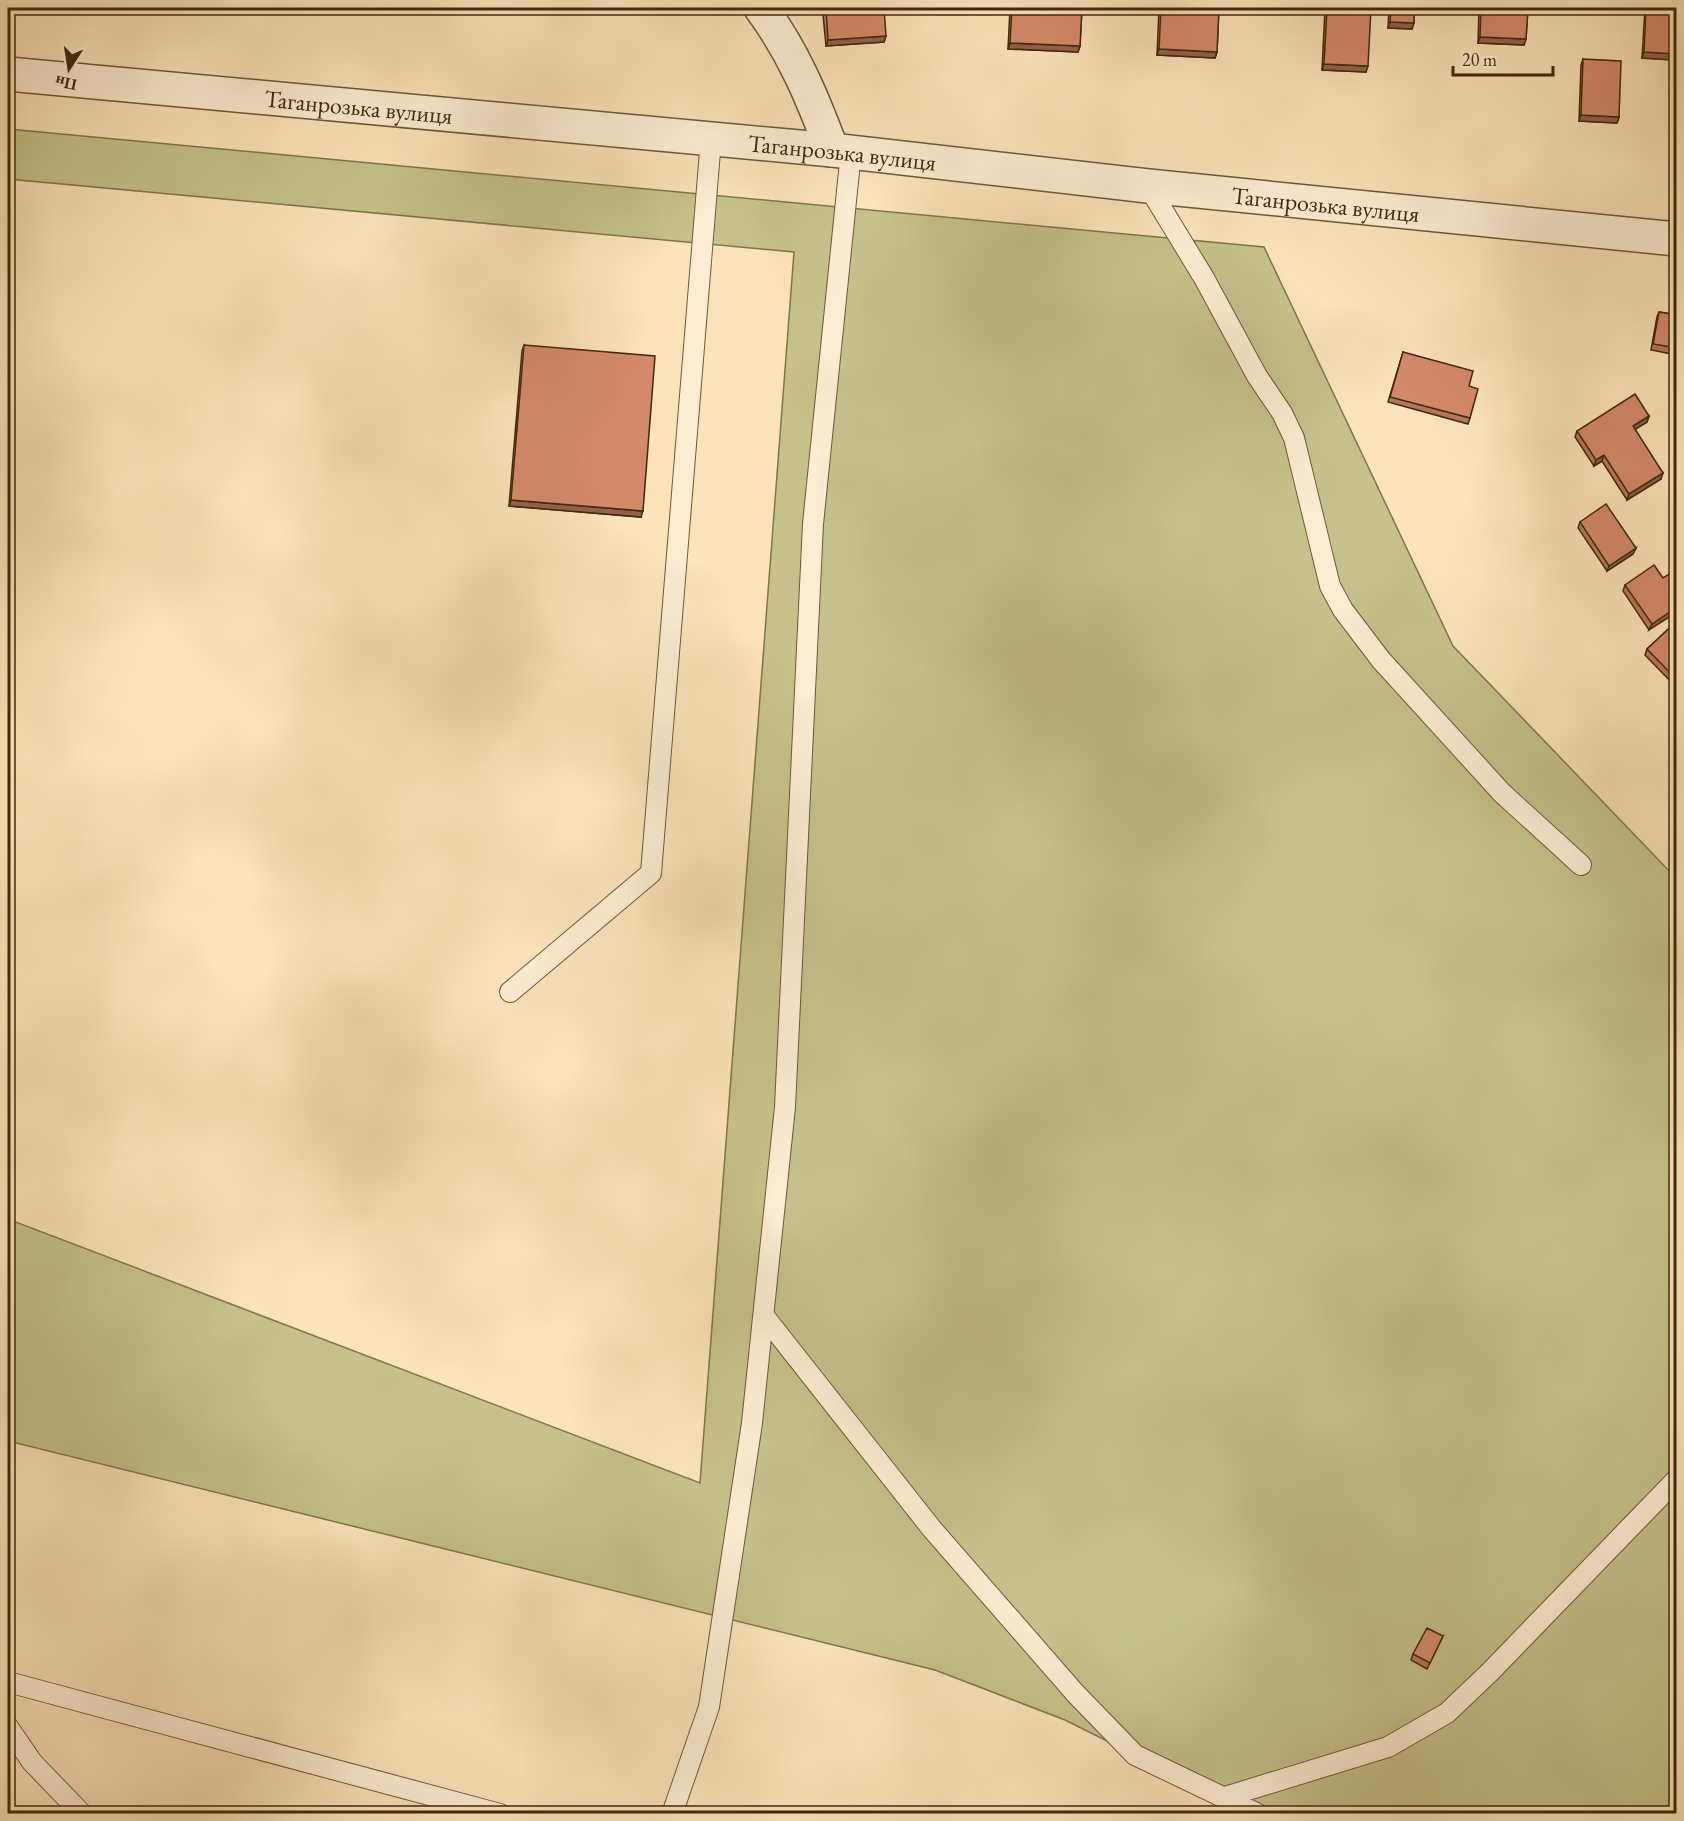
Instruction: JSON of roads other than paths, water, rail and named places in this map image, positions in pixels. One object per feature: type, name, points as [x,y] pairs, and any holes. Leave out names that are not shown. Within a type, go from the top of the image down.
[{"type":"street","points":[[760,8],[780,34],[841,151]]},
{"type":"street","name":"Таганрозька вулиця","points":[[8,74],[841,151],[1148,186],[1677,239]]},
{"type":"lane","points":[[510,992],[651,873],[711,139]]},
{"type":"lane","points":[[672,1814],[709,1707],[752,1423],[764,1316],[785,1107],[813,524],[841,151]]},
{"type":"lane","points":[[1148,186],[1204,278],[1257,376],[1282,413],[1294,438],[1330,586],[1343,610],[1381,660],[1502,793],[1581,865]]},
{"type":"lane","points":[[764,1316],[932,1529],[1075,1693],[1135,1755],[1258,1814]]},
{"type":"lane","points":[[1225,1797],[1388,1747],[1447,1713],[1677,1480]]},
{"type":"lane","points":[[8,1682],[500,1814]]},
{"type":"lane","points":[[8,1727],[32,1762],[82,1814]]}]
